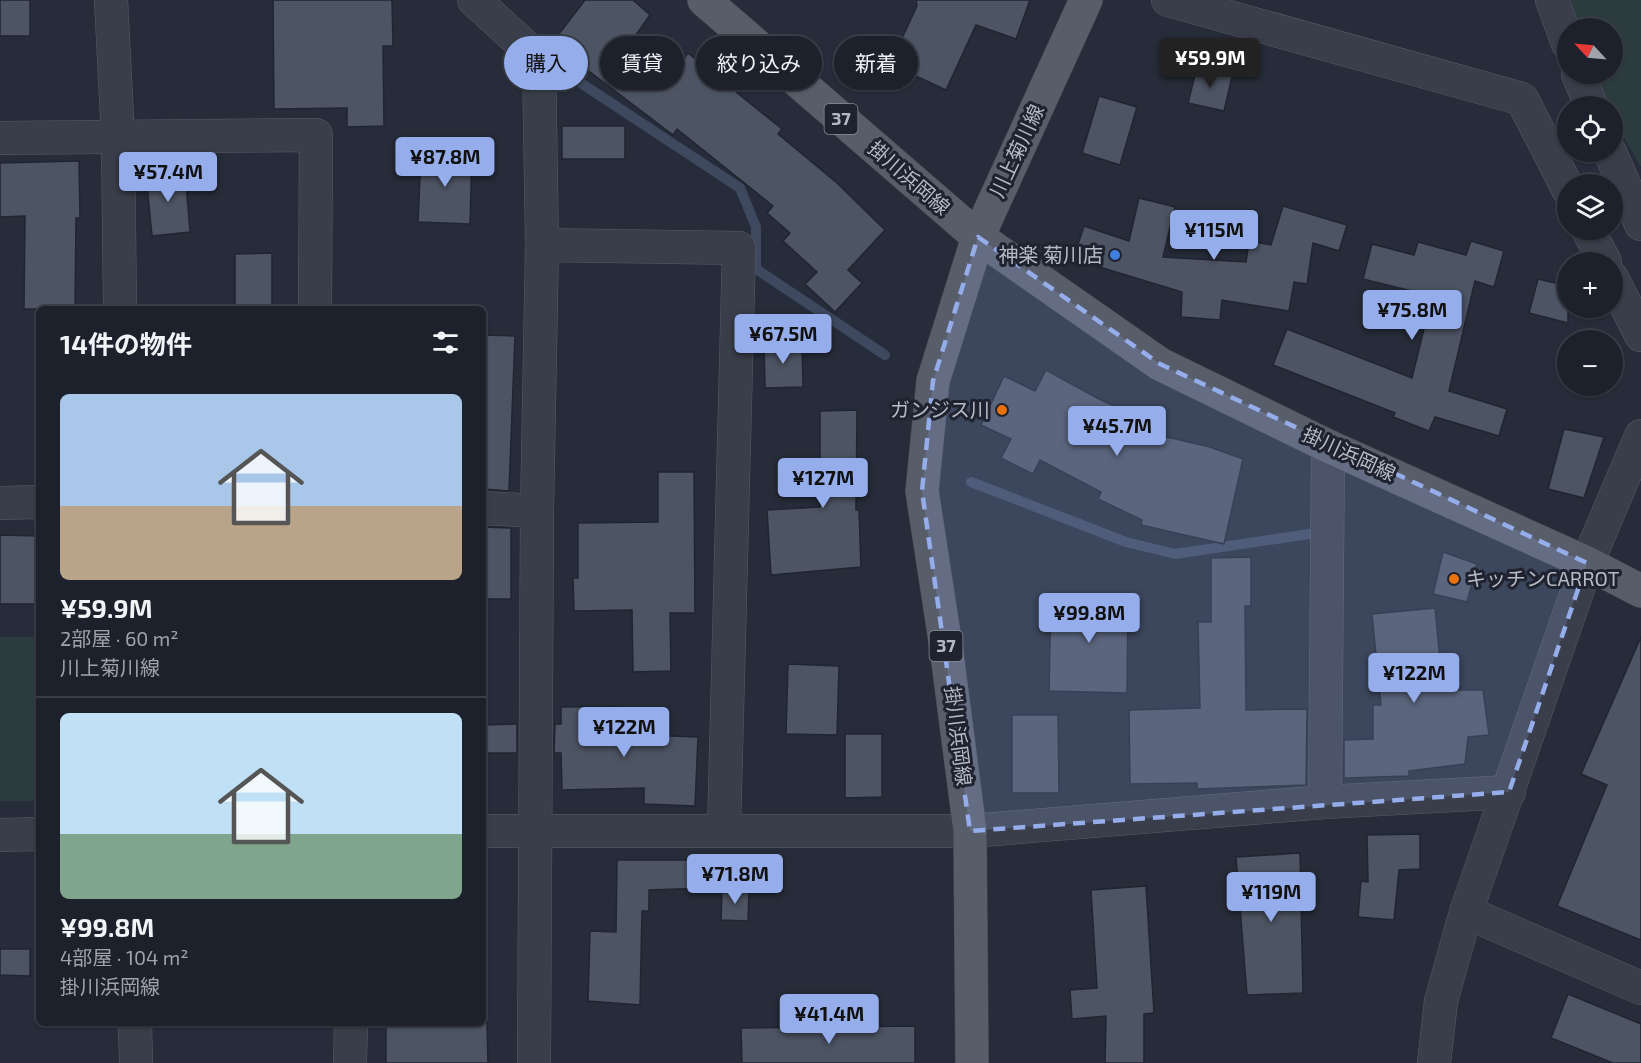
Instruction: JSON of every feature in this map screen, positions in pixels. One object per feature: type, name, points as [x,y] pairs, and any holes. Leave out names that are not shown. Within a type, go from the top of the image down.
[{"type":"main road","name":"掛川浜岡線","points":[[704,0],[978,237],[1160,364],[1329,446],[1587,563],[1641,591]]},
{"type":"main road","name":"川上菊川線","points":[[978,237],[1086,0]]},
{"type":"main road","name":"掛川浜岡線","points":[[972,1063],[970,831],[946,647],[922,491],[933,381],[978,237]]},
{"type":"street","points":[[111,0],[118,136],[120,306]]},
{"type":"street","points":[[474,0],[539,59],[542,245],[537,511],[534,1063]]},
{"type":"street","points":[[1168,0],[1522,99],[1560,174]]},
{"type":"street","points":[[1552,0],[1559,18]]},
{"type":"street","points":[[0,138],[316,135],[315,306]]},
{"type":"street","points":[[1614,162],[1641,224]]},
{"type":"street","points":[[542,245],[739,248],[724,830]]},
{"type":"street","points":[[1623,300],[1641,335]]},
{"type":"street","points":[[1434,1063],[1441,1001],[1466,912],[1587,563],[1641,436]]},
{"type":"street","points":[[1325,802],[1329,446]]},
{"type":"street","points":[[0,503],[36,502]]},
{"type":"street","points":[[486,508],[537,511]]},
{"type":"street","points":[[486,831],[970,831],[1325,802],[1509,792]]},
{"type":"street","points":[[0,835],[36,834]]},
{"type":"street","points":[[1466,912],[1641,988]]},
{"type":"street","points":[[135,1026],[136,1063]]},
{"type":"street","points":[[351,1026],[351,1063]]},
{"type":"highlighted area","points":[[978,237],[1160,364],[1587,563],[1509,792],[970,831],[922,491],[933,381]]},
{"type":"shaded area","points":[[1571,0],[1641,0],[1641,167],[1623,136],[1623,96],[1600,96],[1593,84],[1623,84],[1623,18],[1575,18]]},
{"type":"shaded area","points":[[0,637],[36,637],[36,801],[0,801]]},
{"type":"building","points":[[0,0],[30,0],[30,36],[0,36]]},
{"type":"building","points":[[273,0],[392,0],[393,46],[383,46],[384,126],[347,127],[347,108],[274,109]]},
{"type":"building","points":[[585,0],[633,0],[650,15],[635,36],[600,36],[600,79],[588,70],[588,36],[557,36]]},
{"type":"building","points":[[916,0],[1030,0],[1016,39],[976,25],[946,90],[918,77],[918,36],[903,36],[917,6]]},
{"type":"building","points":[[688,53],[696,59],[696,90],[734,90],[782,129],[778,134],[837,183],[885,230],[848,270],[862,283],[835,312],[805,284],[817,272],[783,241],[790,233],[767,213],[773,206],[677,129],[673,135],[614,90],[684,90],[684,58]]},
{"type":"building","points":[[1197,67],[1232,77],[1224,111],[1188,103]]},
{"type":"building","points":[[1099,96],[1137,107],[1120,165],[1082,153]]},
{"type":"building","points":[[562,126],[625,126],[625,159],[562,159]]},
{"type":"building","points":[[421,153],[472,154],[470,224],[418,222]]},
{"type":"building","points":[[79,161],[80,218],[76,218],[75,306],[36,306],[36,309],[24,309],[25,216],[0,217],[0,163]]},
{"type":"building","points":[[185,171],[190,232],[152,236],[146,175]]},
{"type":"building","points":[[1139,198],[1175,207],[1163,257],[1246,262],[1249,241],[1271,245],[1283,206],[1347,225],[1339,251],[1313,243],[1307,284],[1294,282],[1289,311],[1222,300],[1220,320],[1181,317],[1182,292],[1073,259],[1084,226],[1129,241]]},
{"type":"building","points":[[1471,241],[1504,251],[1494,287],[1475,281],[1449,391],[1507,409],[1499,436],[1435,417],[1429,431],[1393,417],[1395,413],[1273,365],[1287,329],[1412,378],[1432,296],[1363,279],[1372,244],[1414,255],[1418,242],[1466,255]]},
{"type":"building","points":[[272,253],[272,306],[235,306],[235,254]]},
{"type":"building","points":[[1538,279],[1557,283],[1557,318],[1568,318],[1568,323],[1529,313]]},
{"type":"building","points":[[486,335],[515,336],[509,491],[486,489]]},
{"type":"building","points":[[764,342],[802,342],[803,387],[765,388]]},
{"type":"building","points":[[1046,370],[1099,399],[1153,424],[1149,433],[1210,447],[1243,459],[1224,544],[1141,525],[1142,520],[1098,499],[1101,492],[1040,460],[1033,474],[1001,458],[1011,439],[981,425],[1004,376],[1035,391]]},
{"type":"building","points":[[857,410],[856,510],[859,510],[861,567],[771,575],[767,510],[820,507],[820,411]]},
{"type":"building","points":[[1564,429],[1604,437],[1584,498],[1548,489]]},
{"type":"building","points":[[658,472],[694,472],[695,613],[670,613],[671,671],[633,672],[632,610],[574,611],[573,578],[578,578],[578,523],[658,522]]},
{"type":"building","points":[[486,527],[511,528],[511,599],[486,599]]},
{"type":"building","points":[[0,535],[36,536],[36,604],[0,604]]},
{"type":"building","points":[[1443,552],[1477,564],[1467,602],[1433,594]]},
{"type":"building","points":[[1251,557],[1251,606],[1245,606],[1246,710],[1307,709],[1306,785],[1197,789],[1197,783],[1130,784],[1129,710],[1200,708],[1198,622],[1211,622],[1211,558]]},
{"type":"building","points":[[1051,596],[1128,597],[1127,693],[1049,691]]},
{"type":"building","points":[[1435,608],[1443,690],[1483,690],[1489,735],[1468,737],[1465,764],[1409,771],[1409,776],[1344,778],[1344,740],[1373,739],[1373,705],[1381,705],[1372,614]]},
{"type":"building","points":[[1641,637],[1641,940],[1557,906],[1607,785],[1581,774]]},
{"type":"building","points":[[788,664],[839,666],[837,735],[786,734]]},
{"type":"building","points":[[618,706],[619,734],[698,737],[695,806],[644,804],[644,788],[562,790],[561,753],[554,753],[555,724],[561,724],[561,707]]},
{"type":"building","points":[[1012,715],[1058,715],[1059,793],[1012,793]]},
{"type":"building","points":[[517,724],[517,753],[486,753],[486,725]]},
{"type":"building","points":[[845,734],[882,734],[882,797],[845,798]]},
{"type":"building","points":[[1420,834],[1420,869],[1399,870],[1394,920],[1358,917],[1361,881],[1368,882],[1367,835]]},
{"type":"building","points":[[1300,853],[1303,993],[1247,995],[1236,857]]},
{"type":"building","points":[[617,860],[705,860],[706,888],[649,890],[649,911],[642,911],[640,1005],[588,1001],[590,931],[616,932]]},
{"type":"building","points":[[1146,886],[1154,1013],[1144,1014],[1144,1063],[1105,1063],[1106,1016],[1072,1019],[1070,990],[1097,988],[1091,890]]},
{"type":"building","points":[[722,889],[749,890],[748,921],[721,920]]},
{"type":"building","points":[[0,949],[30,949],[30,976],[0,975]]},
{"type":"building","points":[[1568,994],[1641,1024],[1641,1063],[1613,1063],[1551,1038]]},
{"type":"building","points":[[487,1023],[488,1063],[386,1063],[386,1026],[486,1026]]},
{"type":"building","points":[[915,1026],[915,1063],[742,1063],[741,1028]]},
{"type":"waterway","points":[[588,88],[740,188],[756,227],[756,269],[885,355]]},
{"type":"waterway","points":[[971,482],[1126,542],[1175,554],[1309,534]]},
{"type":"place","name":"神楽 菊川店","points":[[1115,255]]},
{"type":"place","name":"ガンジス川","points":[[1002,410]]},
{"type":"place","name":"キッチンCARROT","points":[[1454,579]]}]
